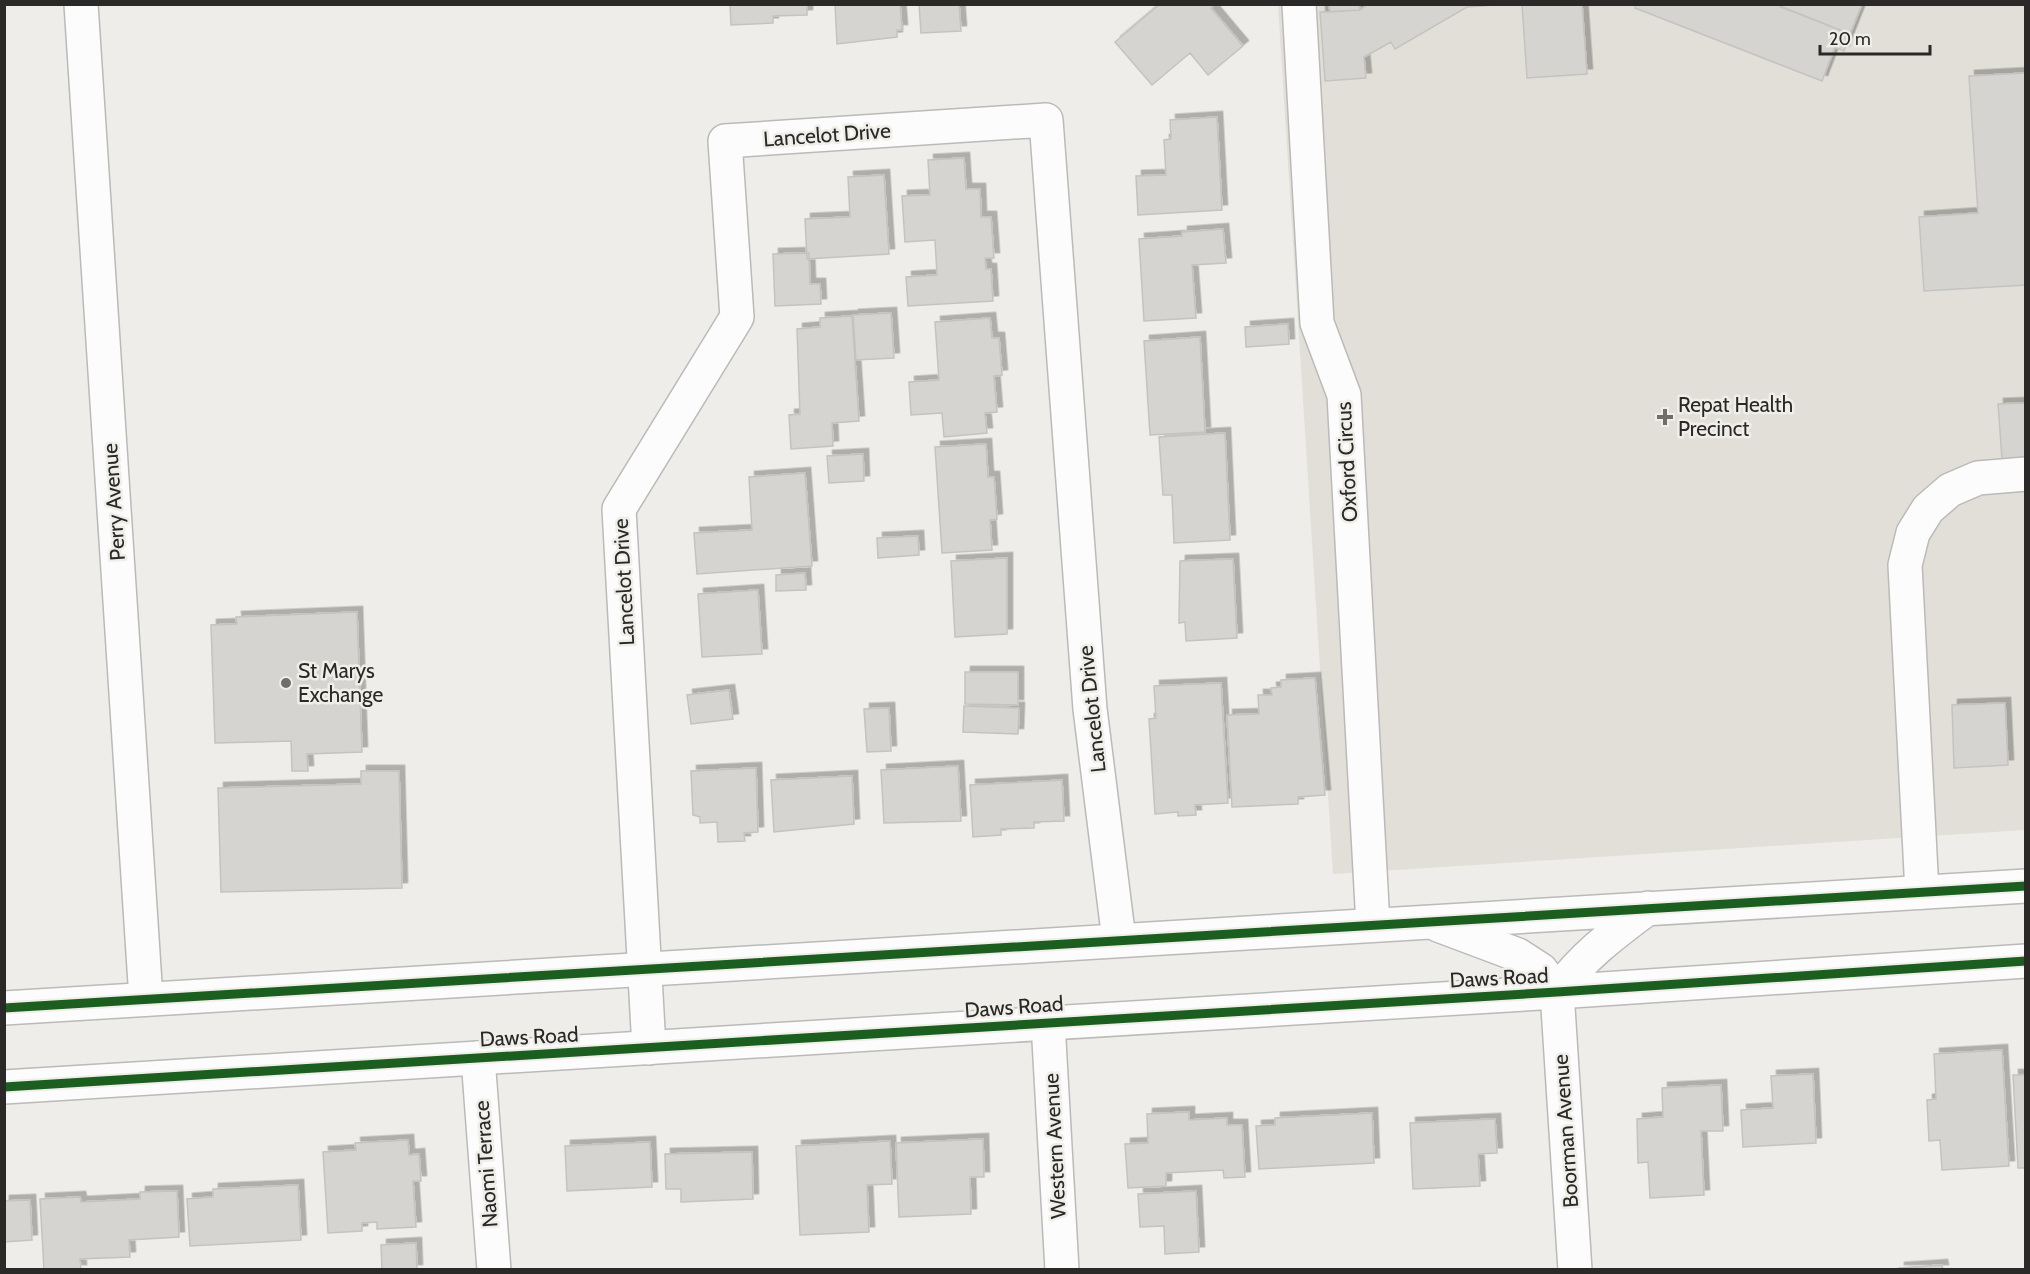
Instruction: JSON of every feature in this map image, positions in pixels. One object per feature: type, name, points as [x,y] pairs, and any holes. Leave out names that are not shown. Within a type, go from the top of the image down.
[{"type":"main road","name":"Perry Avenue","points":[[81,4],[146,999]]},
{"type":"main road","name":"Oxford Circus","points":[[1299,4],[1317,323],[1344,395],[1373,925]]},
{"type":"main road","name":"Lancelot Drive","points":[[649,1048],[619,509],[737,317],[725,141],[1046,120],[1090,709],[1119,940]]},
{"type":"main road","points":[[1922,892],[1905,565],[1913,534],[1928,509],[1950,490],[1978,478],[2025,474]]},
{"type":"main road","points":[[4,1008],[2025,886]]},
{"type":"main road","points":[[1428,921],[1518,956],[1541,970],[1557,992],[1575,967],[1601,943],[1648,908]]},
{"type":"main road","name":"Daws Road","points":[[4,1087],[1557,992],[2025,961]]},
{"type":"main road","name":"Boorman Avenue","points":[[1557,992],[1575,1269]]},
{"type":"main road","name":"Western Avenue","points":[[1048,1023],[1062,1269]]},
{"type":"main road","name":"Naomi Terrace","points":[[478,1059],[494,1269]]},
{"type":"shaded area","name":"Repat Health Precinct","points":[[1278,5],[2025,5],[2025,830],[1333,874]]},
{"type":"building","points":[[730,4],[807,4],[807,15],[773,16],[773,23],[731,25]]},
{"type":"building","points":[[835,4],[900,4],[902,30],[897,30],[897,37],[837,44]]},
{"type":"building","points":[[919,4],[959,4],[961,31],[921,33]]},
{"type":"building","points":[[1160,4],[1215,4],[1211,8],[1243,46],[1208,75],[1190,53],[1152,85],[1115,42]]},
{"type":"building","points":[[1329,4],[1359,4],[1360,10],[1330,12]]},
{"type":"building","points":[[1368,4],[1509,4],[1467,7],[1395,49],[1391,42],[1364,57],[1366,78],[1325,81],[1320,12],[1360,10]]},
{"type":"building","points":[[1522,4],[1582,4],[1587,74],[1527,78]]},
{"type":"building","points":[[1636,4],[1775,4],[1850,34],[1844,51],[1835,47],[1822,81],[1635,8]]},
{"type":"building","points":[[1782,4],[1862,4],[1850,34],[1781,7]]},
{"type":"building","points":[[2026,73],[2026,285],[1924,291],[1919,217],[1978,213],[1969,76]]},
{"type":"building","points":[[1217,117],[1222,210],[1138,215],[1136,176],[1166,175],[1164,140],[1171,139],[1170,120]]},
{"type":"building","points":[[964,158],[966,189],[980,189],[981,217],[991,217],[994,258],[985,258],[986,269],[991,269],[993,301],[908,306],[906,277],[937,275],[935,240],[905,242],[902,196],[930,195],[928,160]]},
{"type":"building","points":[[884,175],[889,254],[807,259],[805,219],[850,217],[848,177]]},
{"type":"building","points":[[1223,229],[1226,263],[1192,265],[1196,318],[1144,321],[1139,239],[1182,236],[1182,232]]},
{"type":"building","points":[[809,253],[810,284],[820,284],[821,304],[775,306],[773,254]]},
{"type":"building","points":[[891,313],[894,358],[856,360],[853,315]]},
{"type":"building","points":[[852,316],[859,421],[832,423],[833,446],[791,449],[789,415],[800,414],[797,329],[820,327],[820,318]]},
{"type":"building","points":[[990,318],[992,338],[999,338],[1002,375],[994,376],[997,412],[985,413],[987,433],[944,437],[942,413],[911,415],[909,382],[939,380],[935,322]]},
{"type":"building","points":[[1288,324],[1289,344],[1246,347],[1245,327]]},
{"type":"building","points":[[1200,337],[1205,432],[1150,435],[1144,341]]},
{"type":"building","points":[[2026,403],[2026,457],[2002,459],[1998,404]]},
{"type":"building","points":[[1225,433],[1230,540],[1174,543],[1172,495],[1163,495],[1159,437]]},
{"type":"building","points":[[986,444],[988,477],[994,477],[997,519],[990,520],[992,550],[942,553],[935,447]]},
{"type":"building","points":[[863,454],[864,481],[829,483],[827,456]]},
{"type":"building","points":[[805,473],[812,566],[697,574],[694,533],[752,530],[749,477]]},
{"type":"building","points":[[918,536],[919,555],[878,558],[877,538]]},
{"type":"building","points":[[1007,558],[1007,634],[955,637],[951,561]]},
{"type":"building","points":[[1233,559],[1237,638],[1186,641],[1185,622],[1179,623],[1180,561]]},
{"type":"building","points":[[805,573],[806,590],[776,591],[776,575]]},
{"type":"building","points":[[758,590],[762,654],[702,657],[698,594]]},
{"type":"building","name":"St Marys Exchange","points":[[357,612],[362,752],[307,754],[308,771],[292,771],[291,741],[215,743],[211,625],[237,624],[236,617]]},
{"type":"building","points":[[965,672],[1018,672],[1018,705],[965,704]]},
{"type":"building","points":[[1315,678],[1325,795],[1298,797],[1298,804],[1232,807],[1227,715],[1259,714],[1258,695],[1272,695],[1271,688],[1281,687],[1281,680]]},
{"type":"building","points":[[1221,683],[1228,803],[1195,805],[1196,815],[1178,816],[1178,812],[1155,814],[1149,719],[1156,718],[1154,686]]},
{"type":"building","points":[[729,690],[733,719],[691,724],[687,695]]},
{"type":"building","points":[[2005,703],[2008,765],[1954,768],[1952,705]]},
{"type":"building","points":[[964,706],[1019,708],[1018,734],[963,732]]},
{"type":"building","points":[[889,708],[891,751],[867,752],[864,709]]},
{"type":"building","points":[[958,766],[961,821],[884,823],[881,770]]},
{"type":"building","points":[[756,768],[758,832],[744,833],[745,841],[718,842],[717,822],[700,823],[700,817],[693,815],[691,771]]},
{"type":"building","points":[[361,771],[399,771],[402,888],[221,892],[218,788],[361,784]]},
{"type":"building","points":[[852,776],[854,824],[774,832],[771,780]]},
{"type":"building","points":[[1062,780],[1064,821],[1034,822],[1034,828],[1001,829],[1001,835],[973,837],[970,785]]},
{"type":"building","points":[[2002,1050],[2009,1166],[1942,1170],[1940,1140],[1929,1141],[1927,1100],[1936,1099],[1934,1054]]},
{"type":"building","points":[[1813,1074],[1816,1143],[1743,1147],[1741,1110],[1773,1108],[1771,1076]]},
{"type":"building","points":[[2013,1075],[2026,1075],[2026,1168],[2018,1168]]},
{"type":"building","points":[[1721,1085],[1723,1131],[1701,1131],[1704,1195],[1650,1198],[1648,1162],[1638,1163],[1637,1119],[1663,1117],[1662,1088]]},
{"type":"building","points":[[1189,1112],[1189,1120],[1227,1118],[1227,1125],[1242,1125],[1245,1177],[1224,1178],[1223,1170],[1166,1173],[1166,1186],[1128,1188],[1125,1144],[1148,1143],[1147,1114]]},
{"type":"building","points":[[1372,1113],[1374,1163],[1259,1169],[1256,1126],[1275,1125],[1275,1118]]},
{"type":"building","points":[[1495,1119],[1497,1153],[1478,1154],[1480,1186],[1413,1189],[1410,1123]]},
{"type":"building","points":[[983,1139],[984,1177],[970,1177],[971,1214],[899,1217],[896,1143]]},
{"type":"building","points":[[408,1140],[409,1155],[419,1154],[421,1181],[413,1181],[416,1227],[377,1229],[377,1222],[362,1223],[362,1231],[328,1233],[323,1152],[356,1150],[355,1143]]},
{"type":"building","points":[[890,1141],[892,1184],[867,1185],[869,1232],[800,1235],[796,1146]]},
{"type":"building","points":[[650,1142],[652,1187],[567,1191],[565,1146]]},
{"type":"building","points":[[752,1152],[753,1199],[681,1202],[681,1189],[666,1189],[665,1154]]},
{"type":"building","points":[[298,1185],[301,1240],[190,1246],[187,1199],[213,1197],[213,1189]]},
{"type":"building","points":[[177,1191],[179,1237],[129,1240],[130,1257],[80,1259],[81,1270],[44,1270],[40,1199],[80,1197],[81,1202],[140,1199],[140,1192]]},
{"type":"building","points":[[1196,1191],[1199,1252],[1165,1254],[1164,1226],[1140,1227],[1138,1194]]},
{"type":"building","points":[[30,1200],[32,1240],[4,1242],[4,1201]]},
{"type":"building","points":[[416,1243],[417,1270],[382,1270],[381,1245]]},
{"type":"building","points":[[1942,1265],[1943,1270],[1899,1270],[1899,1268]]},
{"type":"cycle path","points":[[4,1008],[2026,886]]},
{"type":"cycle path","points":[[4,1087],[2026,961]]},
{"type":"place","name":"Repat Health Precinct","points":[[1665,417]]},
{"type":"place","name":"St Marys Exchange","points":[[286,683]]}]
